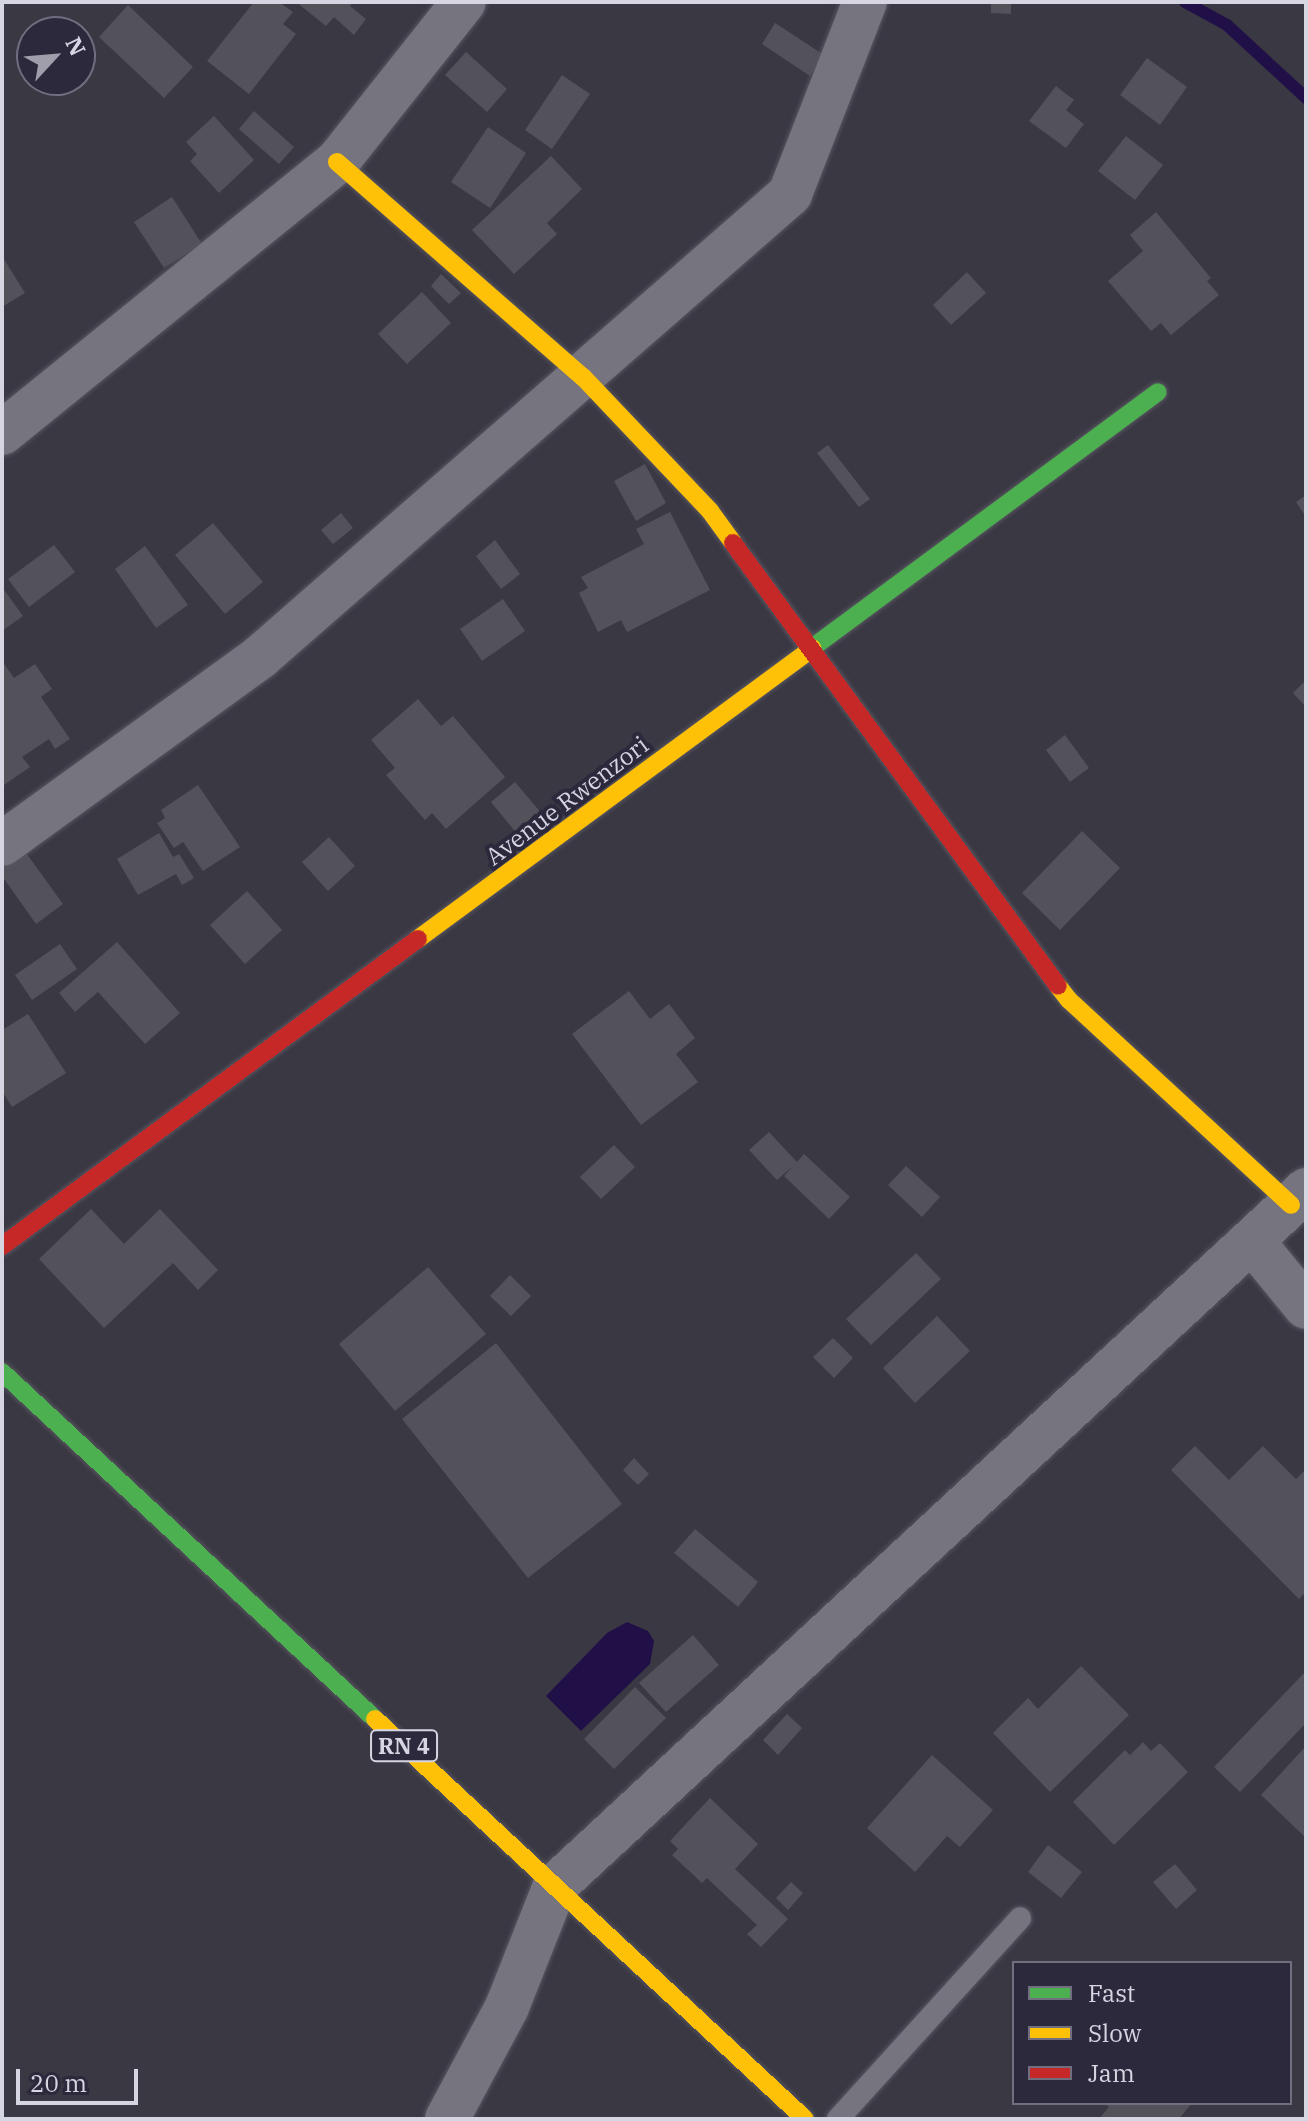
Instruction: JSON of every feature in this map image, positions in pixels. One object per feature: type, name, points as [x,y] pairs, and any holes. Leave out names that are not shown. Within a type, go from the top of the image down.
[{"type":"main road","points":[[337,162],[583,377],[710,511],[1069,1000],[1298,1198]]},
{"type":"main road","name":"Avenue Rwenzori","points":[[2,1246],[1158,392]]},
{"type":"main road","name":"RN 4","points":[[2,1372],[805,2119]]},
{"type":"street","points":[[2,433],[337,162],[464,2]]},
{"type":"street","points":[[2,844],[260,657],[790,194],[865,2]]},
{"type":"street","points":[[447,2119],[507,2007],[555,1886],[1298,1198]]},
{"type":"street","points":[[1252,1241],[1306,1307]]},
{"type":"lane","points":[[838,2119],[1020,1918]]},
{"type":"shaded area","points":[[627,1622],[648,1631],[654,1641],[650,1664],[581,1731],[546,1696],[607,1633]]},
{"type":"building","points":[[254,2],[279,2],[293,12],[283,24],[296,34],[249,94],[207,61]]},
{"type":"building","points":[[296,2],[353,2],[350,6],[366,19],[354,35],[334,17],[326,26]]},
{"type":"building","points":[[991,2],[1011,2],[1011,14],[991,13]]},
{"type":"building","points":[[128,5],[193,67],[164,98],[99,37]]},
{"type":"building","points":[[775,23],[824,55],[810,76],[762,44]]},
{"type":"building","points":[[466,52],[507,89],[487,112],[445,75]]},
{"type":"building","points":[[1147,58],[1187,87],[1160,125],[1120,95]]},
{"type":"building","points":[[562,75],[590,94],[552,149],[525,130]]},
{"type":"building","points":[[1056,86],[1074,100],[1066,110],[1084,124],[1066,148],[1029,121]]},
{"type":"building","points":[[254,111],[294,147],[279,164],[239,129]]},
{"type":"building","points":[[214,116],[254,160],[219,193],[190,161],[197,154],[186,142]]},
{"type":"building","points":[[488,127],[526,153],[490,208],[451,182]]},
{"type":"building","points":[[1126,136],[1163,165],[1135,200],[1098,171]]},
{"type":"building","points":[[551,156],[582,189],[547,223],[557,234],[514,274],[472,230]]},
{"type":"building","points":[[172,197],[202,244],[164,268],[134,222]]},
{"type":"building","points":[[1156,212],[1211,278],[1207,281],[1219,295],[1171,335],[1161,323],[1151,331],[1108,281],[1143,251],[1130,235]]},
{"type":"building","points":[[2,256],[25,293],[2,307]]},
{"type":"building","points":[[967,272],[986,293],[951,325],[933,305]]},
{"type":"building","points":[[441,274],[461,293],[449,304],[431,286]]},
{"type":"building","points":[[422,292],[451,323],[407,364],[378,334]]},
{"type":"building","points":[[828,445],[870,499],[859,507],[817,453]]},
{"type":"building","points":[[645,464],[666,503],[636,521],[614,481]]},
{"type":"building","points":[[1306,495],[1306,517],[1296,502]]},
{"type":"building","points":[[670,512],[710,590],[627,632],[621,620],[598,632],[579,593],[588,588],[581,577],[644,544],[636,529]]},
{"type":"building","points":[[341,513],[353,528],[333,544],[321,530]]},
{"type":"building","points":[[213,523],[263,582],[225,614],[175,555]]},
{"type":"building","points":[[495,540],[520,574],[501,589],[476,556]]},
{"type":"building","points":[[54,545],[75,572],[29,607],[8,579]]},
{"type":"building","points":[[145,546],[188,605],[156,628],[115,569]]},
{"type":"building","points":[[2,587],[23,616],[2,631]]},
{"type":"building","points":[[503,599],[525,631],[482,661],[460,629]]},
{"type":"building","points":[[2,661],[14,678],[35,664],[52,689],[41,697],[70,739],[55,749],[49,739],[22,757],[30,767],[4,785]]},
{"type":"building","points":[[1306,680],[1306,707],[1293,693]]},
{"type":"building","points":[[418,699],[441,726],[453,716],[505,777],[446,829],[432,813],[425,820],[386,775],[395,768],[371,740]]},
{"type":"building","points":[[1065,735],[1089,768],[1070,782],[1046,750]]},
{"type":"building","points":[[515,782],[543,815],[518,835],[491,802]]},
{"type":"building","points":[[198,785],[240,847],[203,871],[183,842],[174,848],[157,823],[165,818],[161,810]]},
{"type":"building","points":[[1082,831],[1120,868],[1060,930],[1022,893]]},
{"type":"building","points":[[159,833],[173,857],[179,854],[194,878],[182,885],[176,874],[138,895],[117,859]]},
{"type":"building","points":[[329,837],[355,866],[328,891],[302,862]]},
{"type":"building","points":[[24,850],[63,904],[36,924],[2,876],[2,866]]},
{"type":"building","points":[[247,891],[282,930],[245,964],[210,925]]},
{"type":"building","points":[[117,942],[180,1013],[145,1044],[98,992],[75,1012],[59,993]]},
{"type":"building","points":[[60,944],[77,969],[32,1000],[15,975]]},
{"type":"building","points":[[629,991],[650,1019],[669,1004],[695,1038],[676,1054],[698,1082],[641,1125],[572,1034]]},
{"type":"building","points":[[28,1014],[66,1073],[12,1107],[2,1091],[2,1030]]},
{"type":"building","points":[[769,1132],[797,1162],[804,1154],[850,1197],[829,1219],[784,1176],[793,1166],[777,1180],[749,1150]]},
{"type":"building","points":[[614,1145],[635,1167],[601,1199],[580,1177]]},
{"type":"building","points":[[906,1166],[940,1197],[922,1217],[888,1185]]},
{"type":"building","points":[[91,1209],[124,1244],[160,1209],[218,1270],[198,1290],[173,1263],[104,1328],[39,1259]]},
{"type":"building","points":[[916,1253],[941,1279],[871,1345],[846,1319]]},
{"type":"building","points":[[428,1267],[486,1334],[395,1411],[339,1344]]},
{"type":"building","points":[[510,1275],[531,1296],[511,1316],[490,1296]]},
{"type":"building","points":[[937,1316],[970,1351],[915,1403],[883,1368]]},
{"type":"building","points":[[833,1338],[853,1358],[834,1378],[813,1357]]},
{"type":"building","points":[[496,1343],[622,1504],[528,1578],[402,1419]]},
{"type":"building","points":[[1195,1446],[1229,1480],[1263,1446],[1296,1479],[1306,1469],[1306,1592],[1299,1599],[1171,1470]]},
{"type":"building","points":[[634,1458],[649,1474],[638,1485],[623,1470]]},
{"type":"building","points":[[695,1529],[758,1582],[738,1607],[674,1553]]},
{"type":"building","points":[[693,1635],[719,1665],[666,1712],[639,1683]]},
{"type":"building","points":[[1081,1666],[1129,1715],[1050,1792],[993,1733],[1028,1698],[1038,1709]]},
{"type":"building","points":[[1306,1671],[1306,1723],[1240,1792],[1214,1767]]},
{"type":"building","points":[[635,1687],[666,1718],[614,1769],[584,1739]]},
{"type":"building","points":[[787,1714],[802,1728],[778,1755],[763,1740]]},
{"type":"building","points":[[1143,1742],[1151,1751],[1160,1743],[1188,1772],[1114,1845],[1073,1802],[1125,1750],[1130,1755]]},
{"type":"building","points":[[1306,1746],[1306,1838],[1261,1795]]},
{"type":"building","points":[[932,1755],[993,1810],[960,1847],[947,1836],[915,1872],[867,1828]]},
{"type":"building","points":[[710,1798],[758,1844],[735,1869],[788,1919],[761,1947],[747,1934],[757,1925],[707,1878],[702,1883],[672,1855],[678,1849],[670,1841]]},
{"type":"building","points":[[1048,1845],[1082,1872],[1061,1898],[1028,1872]]},
{"type":"building","points":[[1175,1864],[1197,1890],[1176,1909],[1153,1882]]},
{"type":"building","points":[[791,1882],[803,1893],[788,1910],[776,1898]]},
{"type":"building","points":[[1106,2105],[1190,2105],[1179,2119],[1099,2119],[1109,2107]]},
{"type":"waterway","points":[[1185,2],[1227,25],[1306,98]]},
{"type":"traffic: fast","points":[[812,648],[1158,392]]},
{"type":"traffic: fast","points":[[2,1372],[375,1719]]},
{"type":"traffic: slow","points":[[337,162],[583,377],[710,511],[733,543]]},
{"type":"traffic: slow","points":[[418,939],[812,648]]},
{"type":"traffic: slow","points":[[1058,986],[1069,1000],[1291,1205]]},
{"type":"traffic: slow","points":[[375,1719],[805,2119]]},
{"type":"traffic: jam","points":[[733,543],[1058,986]]},
{"type":"traffic: jam","points":[[2,1246],[418,939]]}]
